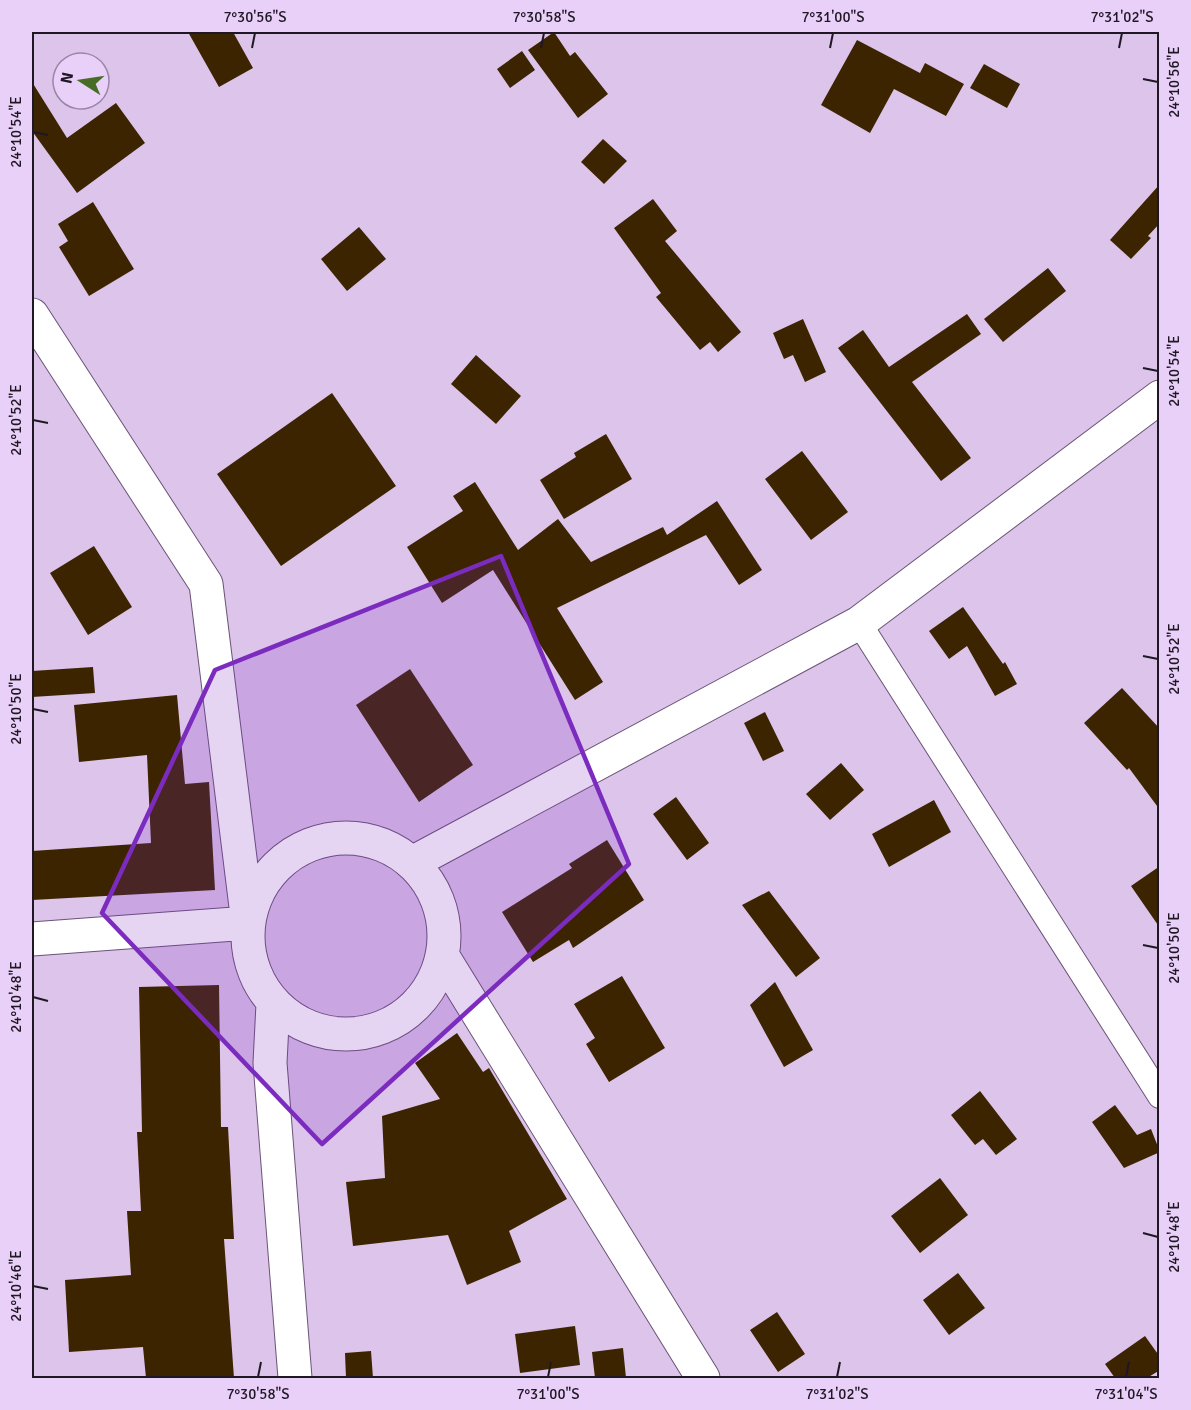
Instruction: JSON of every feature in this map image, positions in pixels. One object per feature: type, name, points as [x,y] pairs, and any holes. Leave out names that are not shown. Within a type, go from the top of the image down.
[{"type":"street","points":[[32,315],[207,584],[248,923],[251,966],[273,1004],[297,1024],[327,1034],[357,1035],[387,1027],[413,1009],[432,984],[442,955],[443,921],[433,890],[412,863],[387,846],[358,838],[327,839],[299,849],[274,868],[257,893],[248,923]]},
{"type":"street","points":[[412,863],[859,623],[1160,397]]},
{"type":"street","points":[[859,623],[1160,1096]]},
{"type":"street","points":[[32,939],[248,923]]},
{"type":"street","points":[[442,955],[703,1378]]},
{"type":"street","points":[[273,1004],[270,1063],[295,1378]]},
{"type":"highlighted area","points":[[501,556],[629,864],[322,1144],[102,913],[215,670]]},
{"type":"building","points":[[188,32],[233,32],[253,68],[219,87]]},
{"type":"building","points":[[554,32],[570,56],[575,52],[608,94],[578,118],[528,50]]},
{"type":"building","points":[[857,40],[920,73],[925,63],[964,84],[946,116],[894,89],[870,133],[821,105]]},
{"type":"building","points":[[522,51],[535,70],[510,88],[497,69]]},
{"type":"building","points":[[984,64],[1020,84],[1007,108],[970,88]]},
{"type":"building","points":[[32,82],[67,138],[105,111],[111,111],[111,107],[116,103],[145,143],[77,193],[32,131]]},
{"type":"building","points":[[603,139],[627,161],[604,184],[581,162]]},
{"type":"building","points":[[1160,184],[1160,223],[1148,236],[1151,238],[1131,259],[1110,240]]},
{"type":"building","points":[[653,199],[677,231],[665,241],[741,332],[718,352],[710,342],[700,350],[656,297],[661,293],[614,228]]},
{"type":"building","points":[[93,202],[134,269],[89,296],[59,247],[68,241],[58,224]]},
{"type":"building","points":[[359,227],[386,259],[347,291],[321,259]]},
{"type":"building","points":[[1048,268],[1066,291],[1003,342],[984,319]]},
{"type":"building","points":[[967,314],[981,334],[912,382],[971,458],[941,481],[838,348],[863,330],[889,367]]},
{"type":"building","points":[[803,319],[826,372],[805,382],[793,355],[784,359],[773,333]]},
{"type":"building","points":[[476,355],[521,396],[496,424],[451,384]]},
{"type":"building","points":[[332,393],[396,486],[281,566],[217,474]]},
{"type":"building","points":[[606,434],[632,479],[564,519],[540,480],[576,457],[574,453]]},
{"type":"building","points":[[802,451],[848,512],[811,540],[765,479]]},
{"type":"building","points":[[475,482],[518,550],[558,519],[591,562],[663,527],[667,535],[717,501],[762,570],[739,585],[706,535],[557,608],[603,682],[575,700],[493,570],[442,603],[407,547],[463,511],[453,496]]},
{"type":"building","points":[[94,546],[132,607],[88,635],[50,573]]},
{"type":"building","points":[[963,607],[1003,664],[1005,662],[1017,684],[995,696],[967,646],[949,659],[929,631]]},
{"type":"building","points":[[93,667],[95,693],[32,697],[32,671]]},
{"type":"building","points":[[410,669],[473,765],[419,802],[356,705]]},
{"type":"building","points":[[1122,688],[1160,729],[1160,810],[1129,768],[1127,770],[1084,723]]},
{"type":"building","points":[[177,695],[185,784],[209,782],[215,890],[32,900],[32,851],[151,843],[147,755],[79,762],[74,705]]},
{"type":"building","points":[[765,712],[784,751],[763,761],[744,723]]},
{"type":"building","points":[[841,763],[864,790],[830,820],[806,794]]},
{"type":"building","points":[[676,797],[709,843],[687,860],[653,814]]},
{"type":"building","points":[[934,800],[951,832],[889,867],[872,834]]},
{"type":"building","points":[[607,840],[644,900],[573,948],[569,940],[533,962],[502,912],[572,868],[569,864]]},
{"type":"building","points":[[1160,866],[1160,928],[1131,886]]},
{"type":"building","points":[[769,891],[820,958],[796,977],[742,905]]},
{"type":"building","points":[[622,976],[665,1048],[609,1082],[586,1044],[595,1038],[574,1004]]},
{"type":"building","points":[[775,982],[813,1050],[784,1067],[750,1005]]},
{"type":"building","points":[[219,985],[221,1127],[228,1127],[234,1239],[224,1239],[234,1378],[146,1378],[143,1347],[69,1352],[65,1280],[131,1275],[127,1211],[141,1211],[137,1132],[142,1132],[139,987]]},
{"type":"building","points":[[457,1033],[483,1072],[489,1068],[567,1199],[509,1231],[521,1262],[467,1285],[448,1235],[353,1246],[346,1182],[385,1178],[382,1116],[440,1099],[415,1063]]},
{"type":"building","points":[[980,1091],[1017,1139],[996,1155],[983,1139],[975,1145],[951,1115]]},
{"type":"building","points":[[1115,1105],[1137,1135],[1151,1129],[1160,1152],[1124,1168],[1092,1122]]},
{"type":"building","points":[[940,1178],[968,1215],[920,1253],[891,1216]]},
{"type":"building","points":[[958,1273],[985,1308],[949,1335],[923,1300]]},
{"type":"building","points":[[777,1312],[805,1354],[778,1372],[750,1330]]},
{"type":"building","points":[[575,1326],[580,1365],[520,1373],[515,1334]]},
{"type":"building","points":[[1145,1336],[1160,1357],[1160,1370],[1147,1378],[1115,1378],[1105,1364]]},
{"type":"building","points":[[623,1348],[626,1378],[595,1378],[592,1352]]},
{"type":"building","points":[[371,1351],[373,1378],[346,1378],[345,1353]]}]
